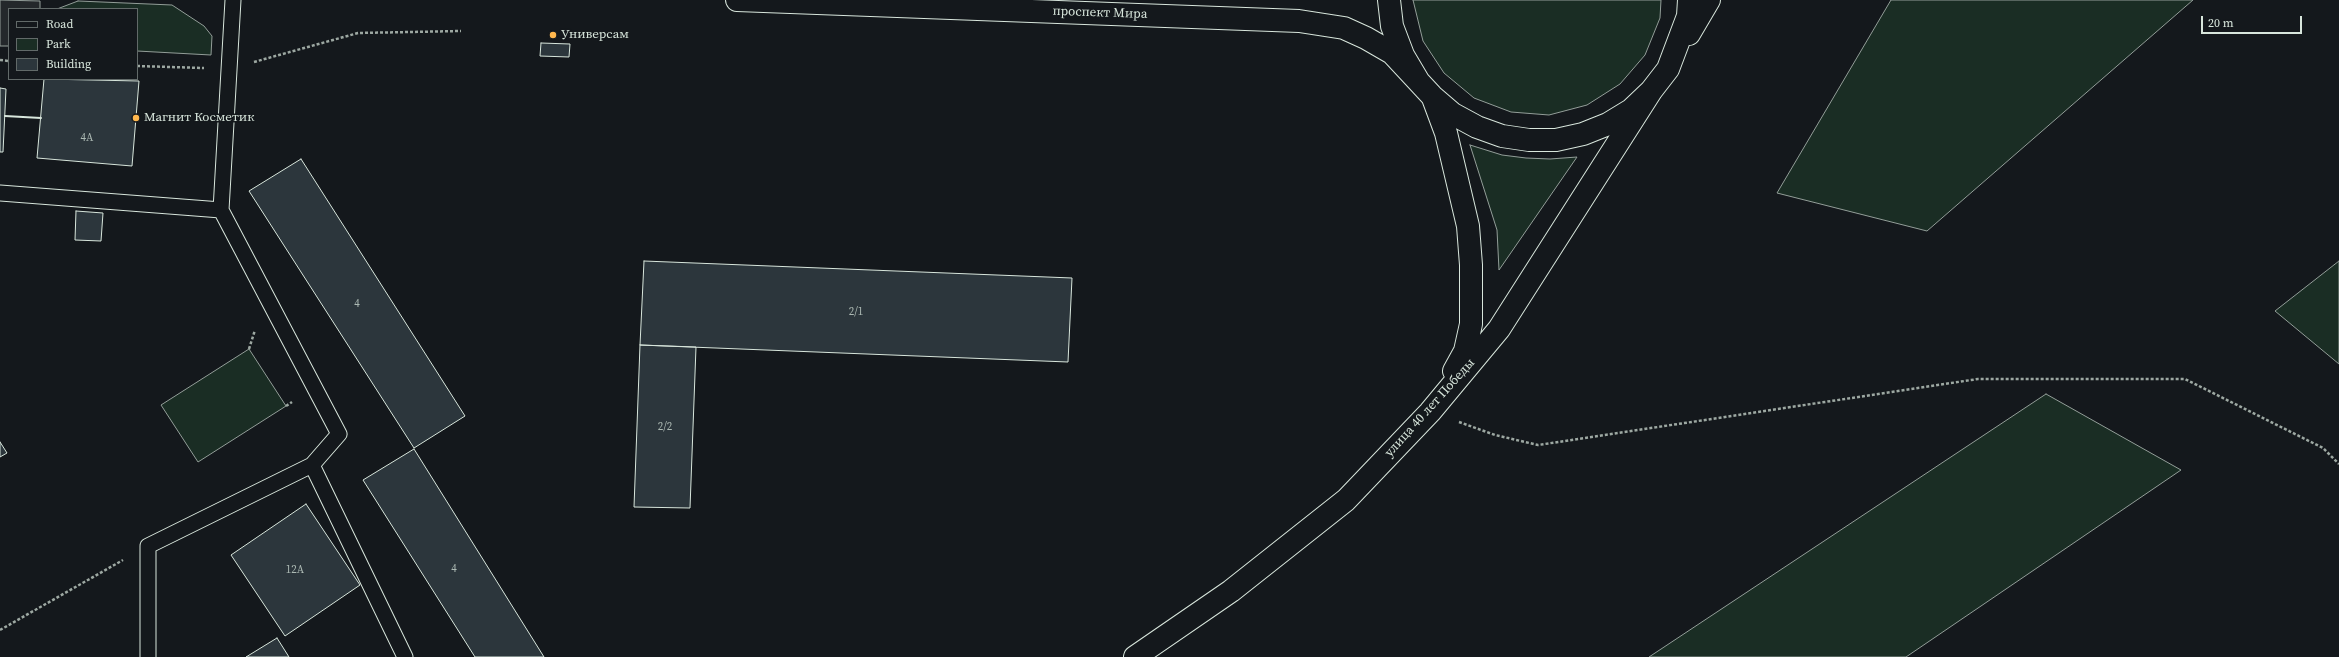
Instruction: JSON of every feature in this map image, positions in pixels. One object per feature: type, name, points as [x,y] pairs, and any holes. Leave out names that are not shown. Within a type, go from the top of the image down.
[{"type":"street","name":"проспект Мира","points":[[737,0],[1299,21],[1344,28],[1366,38],[1392,53],[1426,89]]},
{"type":"street","points":[[1389,0],[1392,26],[1403,55],[1426,89],[1446,133],[1468,226],[1472,295],[1470,324],[1465,351],[1430,412]]},
{"type":"street","points":[[1668,69],[1688,16],[1689,0]]},
{"type":"street","points":[[1426,89],[1453,114],[1477,128],[1502,136],[1529,140],[1556,140],[1583,134],[1608,124],[1631,110],[1651,91],[1668,69],[1709,0]]},
{"type":"street","name":"улица 40 лет Победы","points":[[1135,657],[1231,591],[1346,500],[1430,412],[1499,329],[1651,91]]},
{"type":"lane","points":[[148,657],[148,546],[312,465],[339,434],[264,297],[221,210],[233,0]]},
{"type":"lane","points":[[0,193],[221,210]]},
{"type":"lane","points":[[312,465],[405,657]]},
{"type":"path","points":[[138,66],[228,69],[358,33],[461,31]]},
{"type":"path","points":[[1430,412],[1495,435],[1538,445],[1978,379],[2185,379],[2323,448],[2339,464]]},
{"type":"path","points":[[0,630],[148,546]]},
{"type":"green space","points":[[1413,0],[1661,0],[1660,18],[1645,55],[1620,84],[1587,105],[1549,115],[1511,112],[1474,98],[1444,73],[1423,41]]},
{"type":"green space","points":[[1891,0],[2193,0],[1927,231],[1777,193]]},
{"type":"green space","points":[[78,1],[172,5],[204,26],[212,36],[211,55],[138,51],[138,8],[60,8]]},
{"type":"green space","points":[[1470,145],[1502,155],[1526,158],[1550,159],[1577,157],[1499,270],[1497,230]]},
{"type":"green space","points":[[2339,261],[2339,364],[2275,311]]},
{"type":"green space","points":[[249,349],[286,406],[198,462],[161,405]]},
{"type":"green space","points":[[2046,394],[2181,470],[1906,657],[1649,657]]},
{"type":"shaded area","points":[[0,0],[40,1],[40,8],[8,8],[8,46],[0,46]]},
{"type":"building","points":[[541,43],[570,44],[569,57],[540,56]]},
{"type":"building","points":[[44,80],[139,81],[132,166],[37,158]]},
{"type":"building","points":[[0,88],[6,89],[3,152],[0,152]]},
{"type":"building","points":[[301,159],[465,416],[414,448],[249,191]]},
{"type":"building","points":[[76,211],[103,213],[101,241],[75,240]]},
{"type":"building","points":[[644,261],[1072,278],[1068,362],[640,345]]},
{"type":"building","points":[[640,345],[696,347],[690,508],[634,507]]},
{"type":"building","points":[[0,442],[7,453],[0,457]]},
{"type":"building","points":[[414,449],[544,657],[475,657],[363,480]]},
{"type":"building","points":[[306,504],[360,585],[285,636],[231,555]]},
{"type":"building","points":[[277,638],[289,657],[246,657]]},
{"type":"wall","points":[[5,116],[41,118]]},
{"type":"place","name":"Универсам","points":[[553,35]]},
{"type":"place","name":"Магнит Косметик","points":[[136,118]]}]
